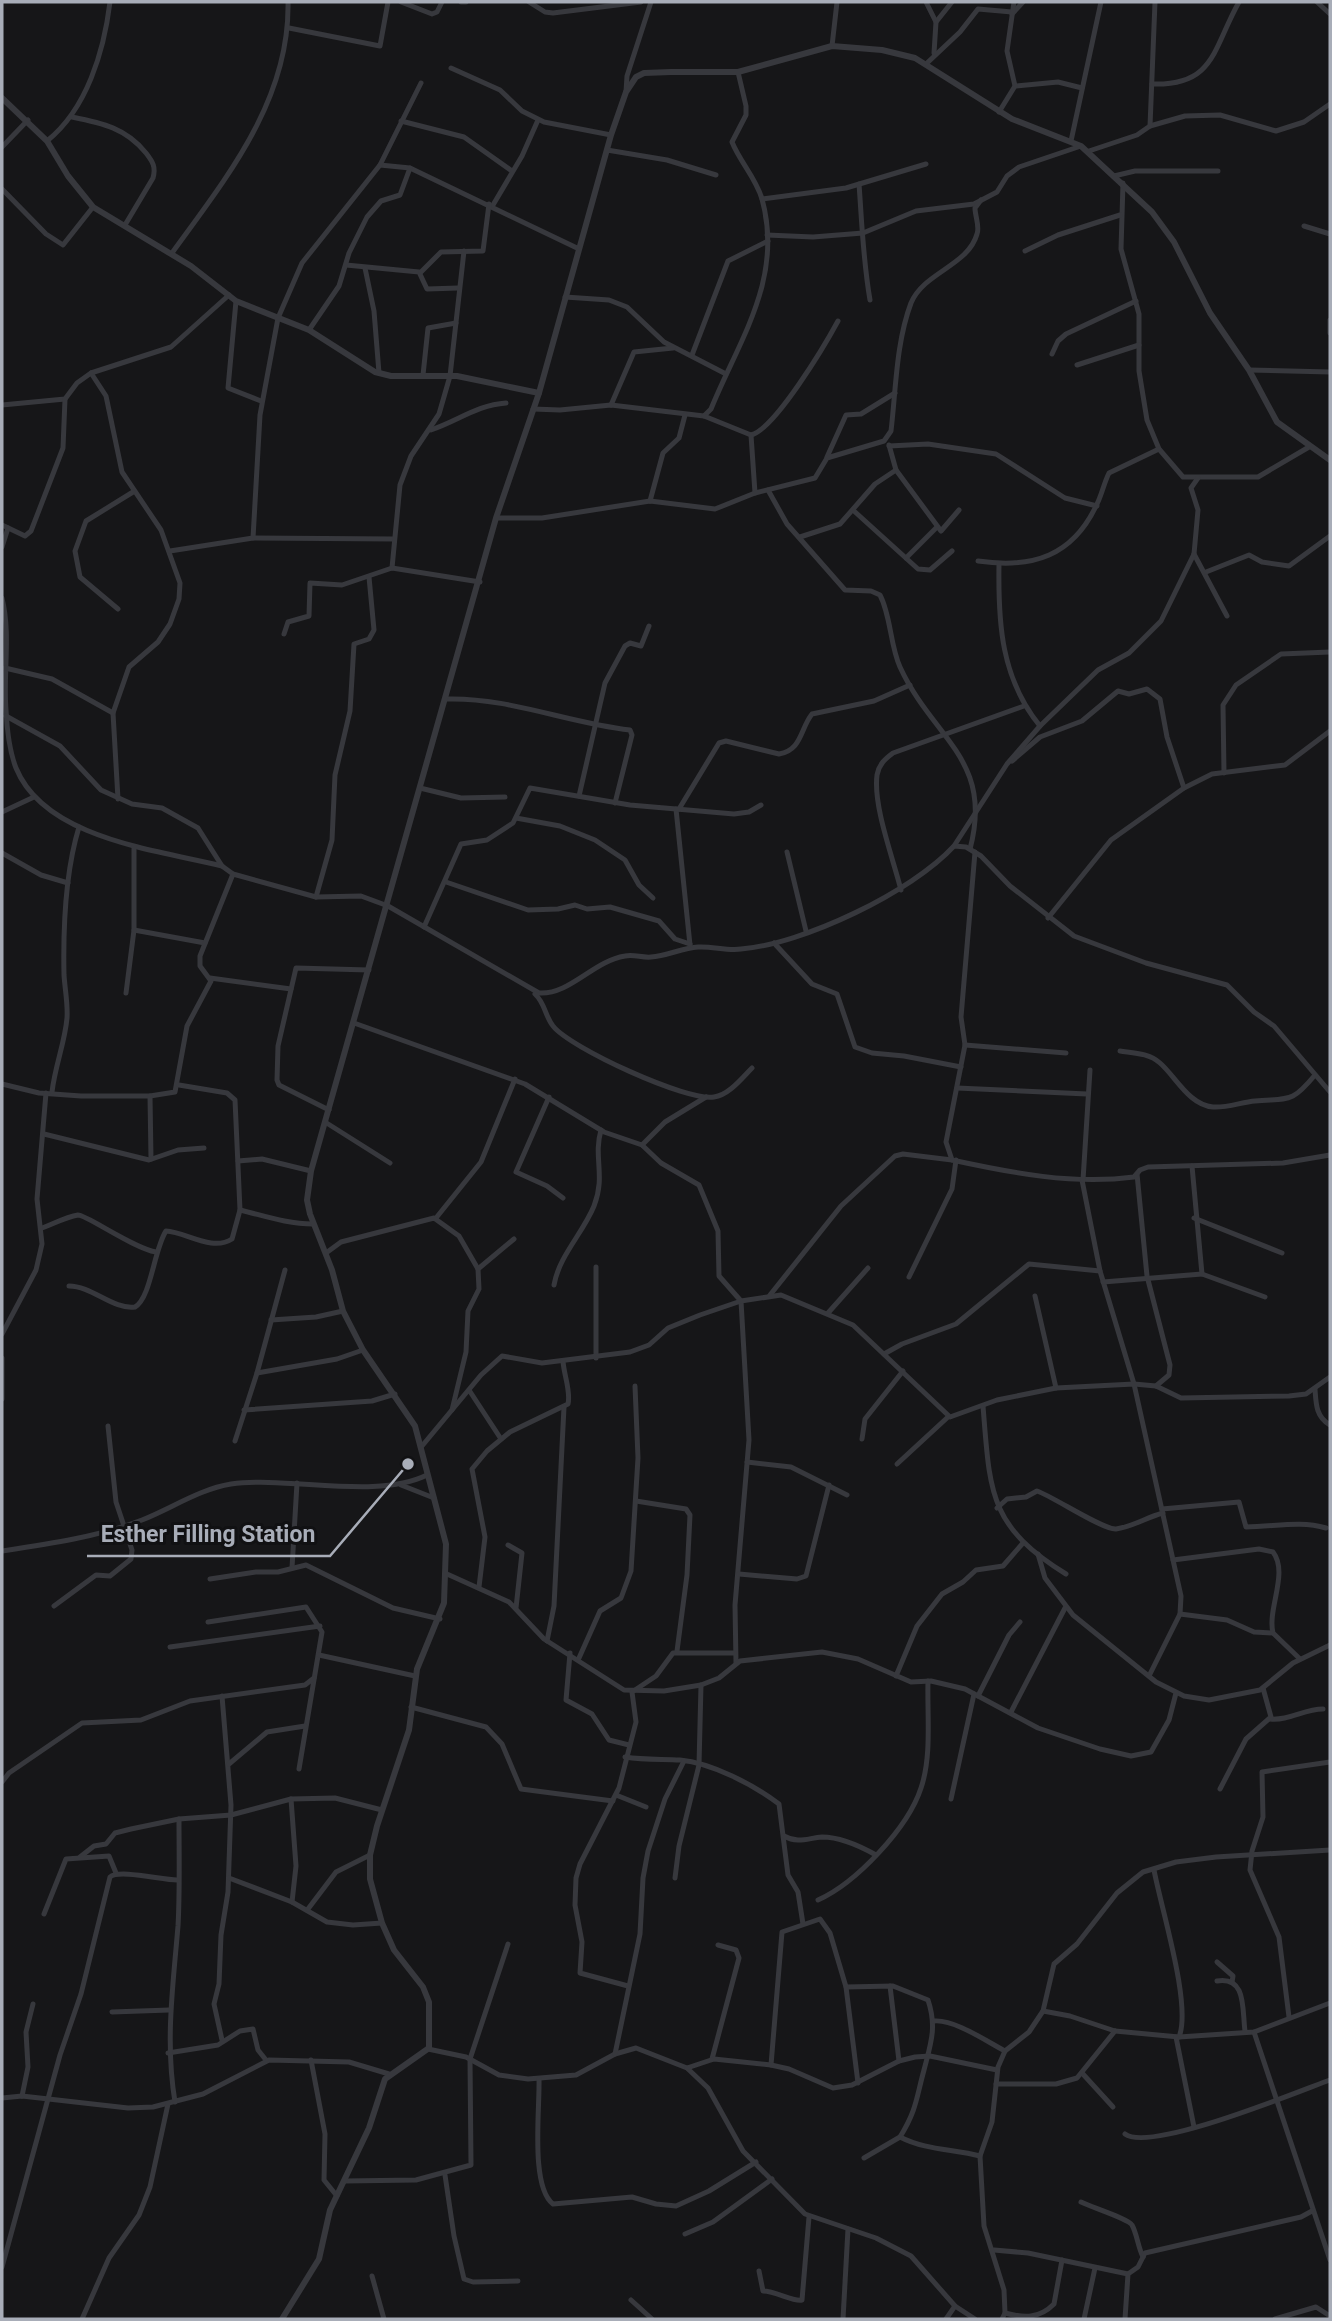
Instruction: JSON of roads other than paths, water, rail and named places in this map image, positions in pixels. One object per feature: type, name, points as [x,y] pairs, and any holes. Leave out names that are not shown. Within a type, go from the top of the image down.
[{"type":"street","points":[[47,141],[72,117],[100,48],[110,2]]},
{"type":"street","points":[[172,253],[257,131],[276,78],[289,28],[288,2]]},
{"type":"street","points":[[289,28],[376,47],[382,43],[388,2]]},
{"type":"street","points":[[401,2],[432,14],[437,12],[442,2]]},
{"type":"street","points":[[529,2],[545,12],[553,12],[641,2]]},
{"type":"street","points":[[626,92],[626,76],[651,2]]},
{"type":"street","points":[[832,46],[837,2]]},
{"type":"street","points":[[926,2],[936,22],[934,53]]},
{"type":"street","points":[[936,22],[952,2]]},
{"type":"street","points":[[926,64],[934,53],[960,32],[978,9],[979,2]]},
{"type":"street","points":[[999,112],[1015,86],[1007,51],[1014,2]]},
{"type":"street","points":[[1012,13],[1023,2]]},
{"type":"street","points":[[1071,141],[1101,2]]},
{"type":"street","points":[[1150,126],[1155,2]]},
{"type":"street","points":[[1152,84],[1183,83],[1201,71],[1210,60],[1239,2]]},
{"type":"street","points":[[1317,2],[1330,14]]},
{"type":"street","points":[[978,9],[1012,13]]},
{"type":"street","points":[[428,2049],[430,2006],[426,1993],[394,1950],[382,1923],[370,1879],[370,1855],[410,1726],[415,1676],[440,1619],[447,1574],[443,1523],[415,1426],[363,1350],[343,1311],[307,1200],[325,1122],[496,518],[539,393],[578,248],[626,92],[636,77],[644,73],[738,72],[832,46],[882,50],[915,58],[999,112],[1035,131],[1082,146],[1123,183],[1152,212],[1174,242],[1210,313],[1249,370],[1277,422],[1330,460]]},
{"type":"street","points":[[451,68],[500,90],[522,111],[538,120],[611,135]]},
{"type":"street","points":[[704,416],[711,409],[755,316],[766,269],[767,238],[762,199],[752,173],[733,142],[746,115],[738,72]]},
{"type":"street","points":[[1015,86],[1058,82],[1082,88]]},
{"type":"street","points":[[253,538],[254,469],[261,401],[278,318],[302,263],[380,165],[421,83]]},
{"type":"street","points":[[2,98],[47,141],[68,176],[93,207],[172,253],[236,301],[309,330],[379,373],[391,376],[450,376],[486,380],[539,393]]},
{"type":"street","points":[[1089,152],[1137,135],[1150,126],[1185,116],[1220,115],[1276,131],[1304,122],[1330,104]]},
{"type":"street","points":[[72,117],[127,133],[153,162],[153,178],[125,225]]},
{"type":"street","points":[[2,147],[28,120]]},
{"type":"street","points":[[346,265],[421,272],[441,252],[483,250],[491,205],[538,120]]},
{"type":"street","points":[[401,121],[464,137],[512,171]]},
{"type":"street","points":[[692,355],[728,261],[767,238],[863,233],[916,211],[971,204],[1000,189],[1007,176],[1020,167],[1082,146]]},
{"type":"street","points":[[607,150],[667,160],[716,175]]},
{"type":"street","points":[[762,199],[828,191],[926,164]]},
{"type":"street","points":[[380,165],[410,168],[578,248]]},
{"type":"street","points":[[309,330],[331,302],[367,217],[382,201],[400,195],[410,168]]},
{"type":"street","points":[[1114,176],[1135,171],[1178,174],[1218,171]]},
{"type":"street","points":[[1123,183],[1120,215],[1123,267],[1133,284],[1140,325],[1142,397],[1147,420],[1159,449],[1178,474],[1198,478],[1258,477],[1309,447]]},
{"type":"street","points":[[859,184],[863,233],[861,253],[870,300]]},
{"type":"street","points":[[2,189],[46,234],[64,245],[93,207]]},
{"type":"street","points":[[959,510],[943,530],[937,527],[896,470],[888,438],[911,303],[925,282],[953,263],[975,239],[978,230],[975,208],[981,200]]},
{"type":"street","points":[[1025,251],[1058,235],[1120,215]]},
{"type":"street","points":[[1304,226],[1330,234]]},
{"type":"street","points":[[392,568],[400,485],[411,456],[431,430],[450,376],[464,251]]},
{"type":"street","points":[[365,268],[375,323],[379,373]]},
{"type":"street","points":[[421,272],[427,289],[458,288]]},
{"type":"street","points":[[2,547],[5,526],[28,535],[37,517],[63,449],[65,399],[77,383],[92,373],[171,347],[229,295]]},
{"type":"street","points":[[565,297],[609,300],[627,307],[664,342],[726,374]]},
{"type":"street","points":[[236,301],[228,387],[261,401]]},
{"type":"street","points":[[1052,354],[1058,341],[1066,334],[1136,301]]},
{"type":"street","points":[[1330,320],[1330,333]]},
{"type":"street","points":[[533,409],[560,411],[611,405],[704,416],[751,435],[764,429],[807,372],[838,321]]},
{"type":"street","points":[[424,375],[428,328],[456,323]]},
{"type":"street","points":[[1077,365],[1139,345]]},
{"type":"street","points":[[611,405],[634,352],[676,348]]},
{"type":"street","points":[[1249,370],[1330,372]]},
{"type":"street","points":[[92,373],[106,396],[122,472],[161,530],[180,583],[176,609],[158,642],[129,667],[113,713],[118,799]]},
{"type":"street","points":[[496,518],[542,518],[650,501],[715,509],[755,493],[815,478],[846,415],[861,414],[895,393]]},
{"type":"street","points":[[2,405],[65,399]]},
{"type":"street","points":[[431,430],[449,424],[480,406],[506,403]]},
{"type":"street","points":[[650,501],[663,453],[679,438],[685,415]]},
{"type":"street","points":[[751,435],[755,493]]},
{"type":"street","points":[[827,458],[888,438]]},
{"type":"street","points":[[889,446],[928,444],[996,454],[1065,498],[1097,506]]},
{"type":"street","points":[[978,561],[1021,563],[1062,551],[1074,540],[1097,506],[1109,473],[1159,449]]},
{"type":"street","points":[[800,537],[840,524],[875,484],[896,470]]},
{"type":"street","points":[[446,883],[528,910],[558,909],[575,905],[587,909],[610,907],[657,920],[675,939],[691,946],[739,950],[774,943],[901,890],[920,878],[954,846],[974,819],[1007,764],[1040,726],[1098,670],[1129,653],[1161,621],[1194,554],[1198,510],[1191,488],[1198,478]]},
{"type":"street","points":[[768,490],[780,515],[845,590],[871,591],[880,595],[894,653],[910,685],[958,753],[975,786],[975,831],[961,1017],[965,1045],[946,1142],[954,1160],[952,1189],[909,1278]]},
{"type":"street","points":[[118,609],[80,577],[75,551],[86,521],[133,492]]},
{"type":"street","points":[[854,510],[918,569],[930,570],[952,551]]},
{"type":"street","points":[[906,558],[937,527]]},
{"type":"street","points":[[1206,572],[1249,555],[1262,562],[1289,566],[1330,537]]},
{"type":"street","points":[[170,551],[253,538],[394,540]]},
{"type":"street","points":[[1194,554],[1227,615]]},
{"type":"street","points":[[999,564],[998,620],[1002,645],[1010,676],[1024,706],[1040,726]]},
{"type":"street","points":[[284,634],[288,622],[308,618],[310,583],[342,584],[392,568],[480,582]]},
{"type":"street","points":[[316,897],[332,840],[335,775],[350,711],[354,644],[369,639],[374,630],[369,577]]},
{"type":"street","points":[[2,598],[6,613],[6,716],[10,751],[17,771],[34,797],[79,827],[135,847],[222,866],[233,874],[316,897],[361,896],[388,906],[530,989],[543,993],[558,992],[604,961],[628,955],[651,957],[691,946]]},
{"type":"street","points":[[579,796],[594,726],[610,671],[628,644],[643,644],[649,626]]},
{"type":"street","points":[[1224,773],[1223,705],[1236,685],[1281,654],[1330,652]]},
{"type":"street","points":[[5,668],[52,680],[113,713]]},
{"type":"street","points":[[691,946],[677,809],[702,768],[722,742],[779,754],[787,752],[801,738],[812,714],[874,701],[910,685]]},
{"type":"street","points":[[1007,764],[1040,737],[1082,721],[1118,691],[1129,694],[1147,689],[1160,699],[1167,737],[1184,788]]},
{"type":"street","points":[[446,699],[500,704],[632,732],[615,803]]},
{"type":"street","points":[[901,890],[880,805],[877,776],[884,760],[893,753],[1024,706]]},
{"type":"street","points":[[6,716],[60,746],[101,790],[118,799],[162,808],[201,830],[222,866]]},
{"type":"street","points":[[1048,918],[1111,840],[1184,788],[1212,774],[1285,765],[1330,731]]},
{"type":"street","points":[[420,788],[461,797],[505,797]]},
{"type":"street","points":[[424,926],[446,883],[462,842],[487,840],[516,818],[530,788],[615,803],[739,814],[761,805]]},
{"type":"street","points":[[2,811],[34,797]]},
{"type":"street","points":[[516,818],[560,826],[596,840],[625,860],[639,885],[653,898]]},
{"type":"street","points":[[2,1335],[37,1265],[42,1228],[37,1199],[49,1092],[67,1018],[64,975],[68,883],[71,855],[79,827]]},
{"type":"street","points":[[954,846],[972,850],[1048,918],[1074,936],[1146,963],[1227,985],[1254,1012],[1274,1026],[1330,1092]]},
{"type":"street","points":[[126,993],[134,930],[135,847]]},
{"type":"street","points":[[787,852],[806,931]]},
{"type":"street","points":[[2,853],[41,875],[68,883]]},
{"type":"street","points":[[233,874],[199,962],[203,972],[210,978],[291,989]]},
{"type":"street","points":[[134,930],[205,943]]},
{"type":"street","points":[[774,943],[812,984],[837,994],[855,1048],[872,1054],[904,1056],[961,1067]]},
{"type":"street","points":[[329,1110],[279,1085],[277,1080],[278,1046],[297,967],[369,970]]},
{"type":"street","points":[[2,1084],[81,1096],[173,1094],[178,1085],[187,1026],[204,998],[210,978]]},
{"type":"street","points":[[530,989],[544,1004],[552,1026],[576,1043],[618,1067],[706,1097]]},
{"type":"street","points":[[354,1023],[514,1079],[549,1097],[601,1130],[642,1145],[662,1163],[699,1185],[718,1231],[719,1276],[741,1301],[749,1426],[734,1653],[737,1663]]},
{"type":"street","points":[[965,1045],[1066,1053]]},
{"type":"street","points":[[1119,1051],[1146,1055],[1159,1061],[1189,1095],[1211,1107],[1251,1101],[1280,1102],[1304,1088],[1315,1075]]},
{"type":"street","points":[[642,1145],[664,1122],[706,1097],[727,1092],[752,1068]]},
{"type":"street","points":[[1090,1070],[1082,1180],[1100,1271],[1134,1384],[1181,1596],[1180,1614],[1149,1676]]},
{"type":"street","points":[[326,1253],[341,1242],[436,1219],[481,1162],[514,1079]]},
{"type":"street","points":[[69,1286],[91,1289],[126,1307],[139,1305],[156,1252],[168,1231],[208,1242],[230,1241],[240,1210],[234,1099],[226,1093],[210,1088],[178,1085]]},
{"type":"street","points":[[957,1088],[1087,1094]]},
{"type":"street","points":[[150,1096],[148,1147],[151,1160]]},
{"type":"street","points":[[549,1097],[516,1172],[547,1186],[563,1198]]},
{"type":"street","points":[[325,1122],[390,1163]]},
{"type":"street","points":[[554,1285],[558,1270],[595,1203],[602,1177],[597,1149],[601,1130]]},
{"type":"street","points":[[44,1134],[151,1160],[178,1150],[204,1148]]},
{"type":"street","points":[[769,1295],[841,1206],[895,1156],[904,1154],[954,1160],[1042,1177],[1082,1180],[1129,1178],[1148,1167],[1283,1163],[1329,1156],[1330,1165]]},
{"type":"street","points":[[238,1161],[261,1159],[312,1171]]},
{"type":"street","points":[[1192,1166],[1194,1217],[1202,1274]]},
{"type":"street","points":[[1137,1174],[1147,1276],[1170,1365],[1169,1375],[1156,1386]]},
{"type":"street","points":[[240,1210],[269,1216],[287,1224],[313,1224]]},
{"type":"street","points":[[42,1228],[72,1217],[84,1216],[126,1242],[156,1252]]},
{"type":"street","points":[[1194,1217],[1282,1253]]},
{"type":"street","points":[[436,1219],[459,1236],[478,1269],[479,1289],[468,1311],[466,1352],[451,1413]]},
{"type":"street","points":[[478,1269],[514,1239]]},
{"type":"street","points":[[884,1354],[902,1344],[956,1324],[1029,1264],[1100,1271]]},
{"type":"street","points":[[596,1267],[596,1358]]},
{"type":"street","points":[[828,1313],[868,1268]]},
{"type":"street","points":[[235,1441],[285,1270]]},
{"type":"street","points":[[1103,1282],[1147,1276],[1202,1274],[1265,1297]]},
{"type":"street","points":[[422,1446],[492,1364],[505,1355],[539,1363],[564,1362],[641,1349],[668,1328],[741,1301],[769,1295],[783,1296],[853,1325],[948,1417]]},
{"type":"street","points":[[1035,1296],[1056,1388]]},
{"type":"street","points":[[271,1320],[316,1317],[343,1311]]},
{"type":"street","points":[[257,1373],[337,1359],[363,1350]]},
{"type":"street","points":[[2,1358],[2,1399]]},
{"type":"street","points":[[479,1587],[485,1537],[483,1514],[472,1471],[478,1460],[501,1439],[527,1422],[568,1404],[564,1362]]},
{"type":"street","points":[[862,1439],[865,1419],[902,1371]]},
{"type":"street","points":[[897,1464],[948,1417],[1056,1388],[1134,1384],[1156,1386],[1181,1398],[1289,1396],[1315,1389],[1330,1377]]},
{"type":"street","points":[[579,1658],[600,1611],[619,1599],[625,1589],[633,1555],[638,1458],[635,1386]]},
{"type":"street","points":[[1315,1389],[1316,1408],[1320,1417],[1330,1425]]},
{"type":"street","points":[[469,1390],[501,1439]]},
{"type":"street","points":[[244,1410],[372,1401],[395,1394]]},
{"type":"street","points":[[983,1406],[988,1462],[997,1508],[1011,1532],[1023,1544],[1066,1574]]},
{"type":"street","points":[[547,1641],[554,1614],[564,1407]]},
{"type":"street","points":[[54,1606],[67,1600],[96,1575],[110,1576],[129,1563],[132,1550],[116,1502],[108,1426]]},
{"type":"street","points":[[747,1462],[787,1465],[847,1495]]},
{"type":"street","points":[[401,1485],[427,1475]]},
{"type":"street","points":[[2,1551],[59,1543],[124,1526],[216,1487],[267,1481],[401,1485],[434,1498]]},
{"type":"street","points":[[292,1568],[297,1483]]},
{"type":"street","points":[[739,1574],[804,1578],[829,1485]]},
{"type":"street","points":[[997,1508],[1007,1499],[1026,1497],[1037,1491],[1078,1510],[1106,1529],[1127,1526],[1163,1511],[1239,1502],[1246,1527],[1273,1528],[1297,1523],[1326,1528]]},
{"type":"street","points":[[636,1501],[686,1509],[690,1515],[687,1574],[677,1651]]},
{"type":"street","points":[[896,1676],[917,1626],[942,1594],[963,1582],[975,1570],[1003,1566],[1023,1544]]},
{"type":"street","points":[[508,1545],[522,1553],[516,1608]]},
{"type":"street","points":[[1173,1560],[1259,1549],[1273,1552],[1279,1566],[1272,1612],[1273,1633]]},
{"type":"street","points":[[1038,1554],[1045,1578],[1065,1608],[1110,1648],[1177,1693],[1209,1700],[1232,1698],[1263,1688],[1300,1659],[1330,1646]]},
{"type":"street","points":[[210,1579],[278,1572],[302,1564],[393,1608],[440,1619]]},
{"type":"street","points":[[447,1574],[479,1587],[516,1608],[547,1641],[579,1658],[612,1685],[632,1692],[664,1691],[701,1685],[719,1678],[737,1663],[748,1659],[822,1652],[858,1659],[911,1682],[928,1681],[976,1695],[1038,1728],[1100,1749],[1142,1755],[1151,1752],[1161,1735],[1177,1693]]},
{"type":"street","points":[[208,1622],[306,1608],[320,1626],[322,1632],[319,1655],[299,1769]]},
{"type":"street","points":[[1011,1712],[1065,1608]]},
{"type":"street","points":[[1180,1614],[1227,1620],[1254,1632],[1273,1633],[1300,1659]]},
{"type":"street","points":[[951,1799],[976,1695],[1009,1635],[1020,1622]]},
{"type":"street","points":[[170,1647],[320,1626]]},
{"type":"street","points":[[632,1692],[656,1676],[669,1656],[677,1651],[734,1653]]},
{"type":"street","points":[[570,1653],[566,1700],[592,1714],[609,1740],[629,1745]]},
{"type":"street","points":[[319,1655],[415,1676]]},
{"type":"street","points":[[2,1782],[11,1771],[79,1724],[141,1720],[177,1704],[305,1685],[314,1678]]},
{"type":"street","points":[[818,1900],[843,1885],[876,1855],[903,1824],[922,1788],[926,1756],[928,1681]]},
{"type":"street","points":[[675,1878],[679,1846],[699,1765],[701,1685]]},
{"type":"street","points":[[1263,1688],[1271,1710],[1269,1719]]},
{"type":"street","points":[[628,1986],[580,1973],[582,1934],[575,1905],[579,1867],[615,1798],[636,1722],[632,1692]]},
{"type":"street","points":[[222,1696],[231,1815],[229,1878],[220,1935],[219,1984],[214,2007],[222,2040]]},
{"type":"street","points":[[411,1707],[486,1727],[502,1744],[522,1788],[615,1798],[646,1807]]},
{"type":"street","points":[[1220,1789],[1246,1739],[1269,1719],[1292,1717],[1310,1709],[1323,1709]]},
{"type":"street","points":[[229,1764],[267,1732],[305,1726]]},
{"type":"street","points":[[625,1757],[684,1761],[699,1765],[737,1780],[776,1802],[781,1812],[788,1875],[798,1892],[803,1924]]},
{"type":"street","points":[[615,2054],[643,1919],[643,1878],[648,1851],[665,1799],[684,1761]]},
{"type":"street","points":[[1289,2017],[1279,1937],[1252,1877],[1251,1856],[1263,1817],[1262,1771],[1330,1762]]},
{"type":"street","points":[[80,1857],[94,1846],[106,1844],[115,1833],[179,1819],[231,1815],[291,1799],[335,1798],[382,1810]]},
{"type":"street","points":[[291,1799],[296,1849],[292,1902]]},
{"type":"street","points":[[82,2319],[109,2258],[142,2207],[150,2187],[171,2103],[169,2010],[178,1926],[179,1819]]},
{"type":"street","points":[[784,1836],[797,1841],[831,1838],[876,1855]]},
{"type":"street","points":[[1062,2260],[1054,2304],[1049,2309],[1040,2315],[1004,2316],[1004,2290],[994,2250],[984,2226],[980,2156],[992,2122],[997,2070],[1005,2051],[1029,2032],[1043,2011],[1054,1964],[1077,1944],[1117,1893],[1143,1872],[1175,1862],[1330,1850]]},
{"type":"street","points":[[308,1909],[335,1872],[370,1855]]},
{"type":"street","points":[[44,1914],[52,1900],[63,1861],[80,1857],[110,1856],[116,1873]]},
{"type":"street","points":[[1154,1870],[1178,1978],[1182,2009],[1178,2037],[1194,2127]]},
{"type":"street","points":[[2,2267],[48,2097],[81,1994],[112,1874],[177,1880]]},
{"type":"street","points":[[229,1878],[308,1909],[331,1923],[382,1923]]},
{"type":"street","points":[[771,2065],[782,1933],[820,1919],[826,1924],[846,1986],[858,2083]]},
{"type":"street","points":[[345,2181],[393,2183],[445,2175],[472,2164],[470,2059],[508,1944]]},
{"type":"street","points":[[712,2060],[739,1958],[736,1950],[718,1945]]},
{"type":"street","points":[[1217,1962],[1233,1976],[1232,1982]]},
{"type":"street","points":[[1217,1981],[1232,1982],[1241,1993],[1245,2031]]},
{"type":"street","points":[[846,1986],[890,1986],[928,2000],[934,2021],[930,2056],[917,2107],[900,2137],[864,2158]]},
{"type":"street","points":[[890,1986],[898,2061]]},
{"type":"street","points":[[1043,2011],[1070,2016],[1115,2031],[1178,2037],[1254,2032],[1330,2003]]},
{"type":"street","points":[[22,2096],[28,2067],[26,2032],[33,2004]]},
{"type":"street","points":[[112,2011],[169,2010]]},
{"type":"street","points":[[934,2021],[950,2021],[971,2035],[1005,2051]]},
{"type":"street","points":[[168,2053],[217,2045],[243,2030],[254,2029],[258,2050],[266,2060]]},
{"type":"street","points":[[996,2084],[1056,2084],[1077,2078],[1115,2031]]},
{"type":"street","points":[[1254,2032],[1330,2260]]},
{"type":"street","points":[[282,2319],[319,2259],[330,2210],[345,2181],[389,2074],[428,2049],[470,2059],[499,2075],[539,2079],[576,2075],[615,2054],[637,2048],[687,2068],[708,2088],[733,2136],[809,2217],[876,2238],[911,2256],[956,2306],[975,2319]]},
{"type":"street","points":[[687,2068],[712,2060],[771,2065],[789,2068],[831,2088],[858,2083],[898,2061],[930,2056],[997,2070]]},
{"type":"street","points":[[2,2098],[48,2097],[128,2108],[171,2103],[203,2094],[266,2060],[349,2062],[389,2074]]},
{"type":"street","points":[[311,2060],[325,2134],[324,2180],[337,2196]]},
{"type":"street","points":[[1082,2073],[1113,2106]]},
{"type":"street","points":[[539,2079],[539,2179],[547,2198],[553,2204],[632,2197],[676,2206],[756,2162]]},
{"type":"street","points":[[1125,2133],[1139,2138],[1194,2127],[1264,2106],[1276,2099],[1330,2080]]},
{"type":"street","points":[[900,2137],[925,2147],[944,2147],[980,2156]]},
{"type":"street","points":[[445,2175],[464,2278],[473,2283],[518,2281]]},
{"type":"street","points":[[685,2234],[713,2222],[772,2179]]},
{"type":"street","points":[[1081,2202],[1103,2213],[1127,2219],[1132,2224],[1143,2257]]},
{"type":"street","points":[[994,2250],[1062,2260],[1128,2274],[1138,2267],[1143,2257],[1158,2248],[1301,2217],[1312,2211]]},
{"type":"street","points":[[759,2272],[763,2291],[777,2291],[797,2301],[803,2300],[809,2217]]},
{"type":"street","points":[[843,2319],[848,2229]]},
{"type":"street","points":[[1084,2319],[1095,2268]]},
{"type":"street","points":[[1125,2319],[1128,2274]]},
{"type":"street","points":[[372,2276],[384,2319]]},
{"type":"street","points":[[631,2300],[644,2316],[652,2319]]},
{"type":"street","points":[[946,2319],[956,2306]]},
{"type":"street","points":[[1275,2319],[1316,2307],[1330,2316]]},
{"type":"place","name":"Esther Filling Station","points":[[408,1464]]}]
